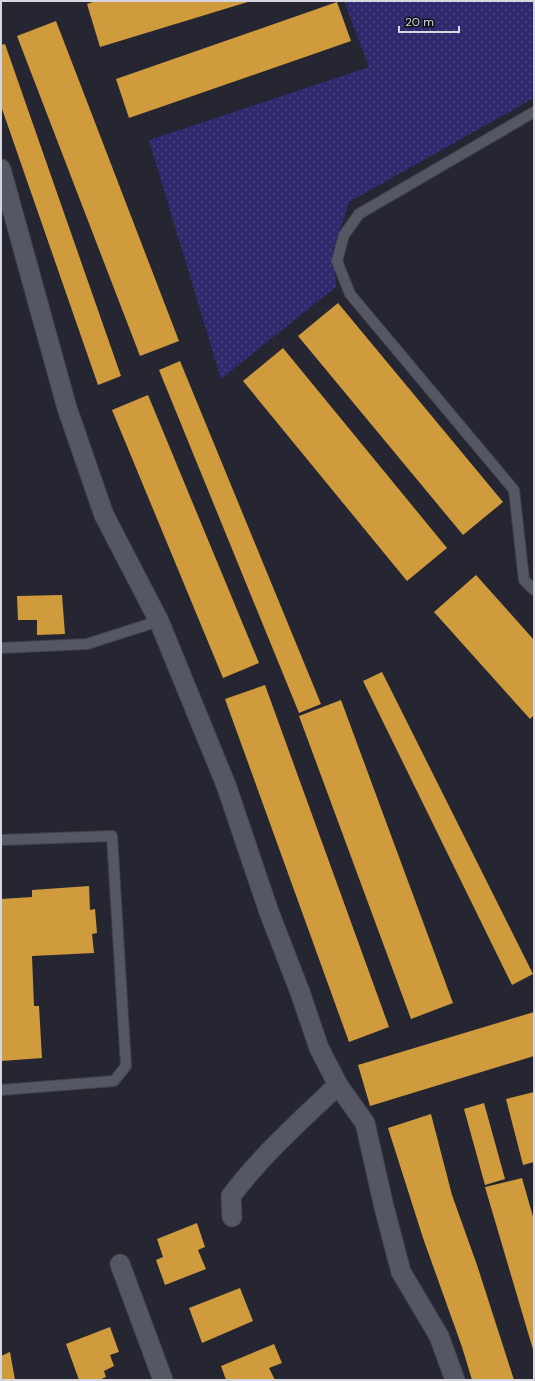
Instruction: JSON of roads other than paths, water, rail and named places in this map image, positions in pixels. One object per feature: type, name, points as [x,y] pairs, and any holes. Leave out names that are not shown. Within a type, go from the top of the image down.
[{"type":"street","points":[[1,169],[72,422],[104,515],[159,620],[226,785],[269,912],[300,992],[319,1048],[338,1085],[365,1123],[384,1207],[401,1272],[439,1336],[455,1380]]},
{"type":"street","points":[[232,1217],[231,1196],[242,1181],[286,1134],[338,1085]]},
{"type":"street","points":[[120,1264],[163,1380]]},
{"type":"lane","points":[[534,112],[359,214],[344,235],[337,261],[350,294],[514,490],[524,580],[534,590]]},
{"type":"lane","points":[[1,648],[87,644],[159,620]]},
{"type":"lane","points":[[1,840],[112,836],[126,1066],[114,1081],[1,1090]]}]
